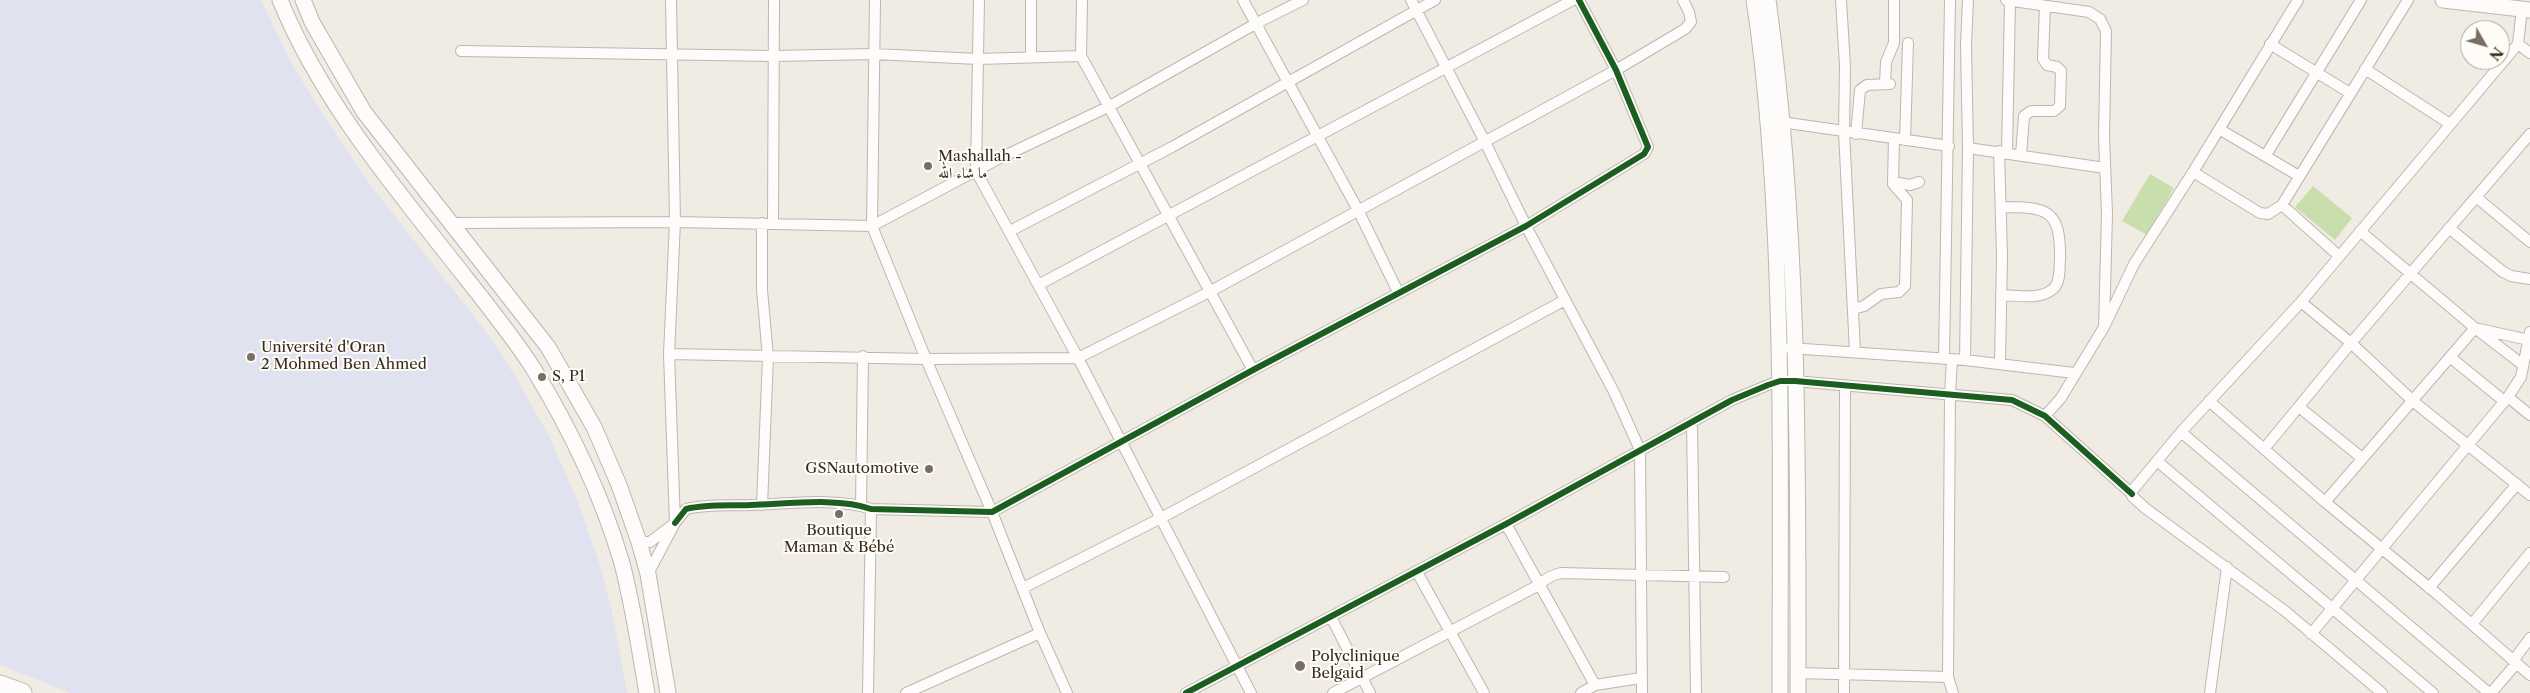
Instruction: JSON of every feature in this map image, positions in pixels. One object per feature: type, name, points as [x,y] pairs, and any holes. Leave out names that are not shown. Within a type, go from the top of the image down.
[{"type":"highway","points":[[0,684],[22,693]]},
{"type":"main road","points":[[280,0],[319,78],[376,162],[532,366],[559,413],[593,485],[621,561],[648,693]]},
{"type":"main road","points":[[303,0],[312,22],[364,112],[548,347],[594,427],[619,484],[648,574],[668,693]]},
{"type":"main road","points":[[1754,0],[1762,49],[1769,127],[1780,348],[1780,693]]},
{"type":"main road","points":[[1768,0],[1781,122],[1791,248],[1795,348],[1798,693]]},
{"type":"main road","points":[[2442,0],[2526,10]]},
{"type":"street","points":[[670,0],[676,222],[669,354],[676,523]]},
{"type":"street","points":[[762,505],[768,357],[762,290],[768,223],[774,0]]},
{"type":"street","points":[[875,0],[872,226],[926,359],[992,512],[1040,633],[1067,693]]},
{"type":"street","points":[[979,0],[976,171],[1078,358],[1251,693]]},
{"type":"street","points":[[1030,0],[1031,58]]},
{"type":"street","points":[[1082,0],[1081,56],[1138,163],[1170,215],[1192,260],[1211,291],[1253,370]]},
{"type":"street","points":[[1243,0],[1358,210],[1398,292]]},
{"type":"street","points":[[452,223],[676,222],[872,226],[976,171],[1108,106],[1257,23],[1303,0]]},
{"type":"street","points":[[1411,0],[1484,140],[1526,226],[1618,399],[1640,450],[1642,693]]},
{"type":"street","points":[[1010,231],[1289,82],[1435,0]]},
{"type":"street","points":[[1038,285],[1573,0]]},
{"type":"street","points":[[648,574],[676,523],[686,509],[695,507],[808,502],[866,507],[992,512],[1398,292],[1526,226],[1647,150],[1647,140],[1616,70],[1579,0]]},
{"type":"street","points":[[669,354],[768,357],[863,356],[926,359],[1078,358],[1211,291],[1484,140],[1616,70],[1685,29],[1691,22],[1689,12],[1683,0]]},
{"type":"street","points":[[1841,0],[1845,66],[1844,132],[1855,352]]},
{"type":"street","points":[[1856,134],[1860,90],[1867,85],[1888,84],[1886,62],[1894,43],[1894,0]]},
{"type":"street","points":[[1948,693],[1950,0]]},
{"type":"street","points":[[1965,360],[1968,148],[1966,45],[1968,0]]},
{"type":"street","points":[[2000,364],[2001,207],[2008,0],[2089,12],[2095,14],[2104,24],[2106,38],[2106,214],[2104,327]]},
{"type":"street","points":[[2045,416],[2061,398],[2074,373],[2104,327],[2134,264],[2220,129],[2298,0]]},
{"type":"street","points":[[2266,155],[2315,72],[2361,0]]},
{"type":"street","points":[[2193,172],[2260,213],[2268,214],[2282,205],[2408,0]]},
{"type":"street","points":[[2021,155],[2024,116],[2031,111],[2056,110],[2060,106],[2061,71],[2057,67],[2047,65],[2043,59],[2045,6]]},
{"type":"street","points":[[2132,494],[2135,486],[2181,432],[2301,302],[2518,44],[2526,10]]},
{"type":"street","points":[[1905,140],[1908,43]]},
{"type":"street","points":[[2270,44],[2350,93]]},
{"type":"street","points":[[2518,44],[2530,53]]},
{"type":"street","points":[[461,51],[772,56],[874,54],[978,59],[1081,56]]},
{"type":"street","points":[[2365,69],[2450,124]]},
{"type":"street","points":[[1781,122],[1949,146]]},
{"type":"street","points":[[2220,129],[2299,176]]},
{"type":"street","points":[[2264,449],[2351,343],[2530,134]]},
{"type":"street","points":[[1852,310],[1869,303],[1881,294],[1899,292],[1905,286],[1907,200],[1903,194],[1895,189],[1893,182],[1894,138]]},
{"type":"street","points":[[1968,148],[2105,168]]},
{"type":"street","points":[[1893,182],[1910,185],[1919,182]]},
{"type":"street","points":[[2476,197],[2530,242]]},
{"type":"street","points":[[2282,205],[2339,256]]},
{"type":"street","points":[[2001,207],[2034,208],[2046,211],[2056,221],[2060,237],[2059,280],[2054,288],[2038,296],[2001,295]]},
{"type":"street","points":[[2450,228],[2503,272],[2512,276],[2530,279]]},
{"type":"street","points":[[2360,232],[2475,328],[2523,365]]},
{"type":"street","points":[[1023,588],[1161,518],[1565,300]]},
{"type":"street","points":[[2301,302],[2351,343],[2414,402],[2530,495]]},
{"type":"street","points":[[2311,634],[2334,609],[2466,445],[2526,377],[2523,365],[2529,336],[2475,328]]},
{"type":"street","points":[[2325,502],[2362,458],[2414,402],[2475,328]]},
{"type":"street","points":[[1780,348],[1965,360],[2074,373]]},
{"type":"street","points":[[863,356],[868,693]]},
{"type":"street","points":[[2450,357],[2530,415]]},
{"type":"street","points":[[1186,693],[1417,572],[1732,400],[1780,381],[1950,395],[1979,395],[2012,400],[2045,416],[2132,494],[2145,508],[2227,567],[2382,693]]},
{"type":"street","points":[[1844,693],[1845,386]]},
{"type":"street","points":[[2209,401],[2325,502],[2383,548],[2530,675]]},
{"type":"street","points":[[2299,407],[2362,458]]},
{"type":"street","points":[[1692,423],[1696,693]]},
{"type":"street","points":[[2181,432],[2477,689],[2490,693],[2515,662],[2530,638]]},
{"type":"street","points":[[2157,461],[2433,693]]},
{"type":"street","points":[[2429,588],[2517,484]]},
{"type":"street","points":[[639,542],[650,542],[676,523]]},
{"type":"street","points":[[1506,524],[1595,685]]},
{"type":"street","points":[[2472,624],[2530,554]]},
{"type":"street","points":[[2210,693],[2227,567]]},
{"type":"street","points":[[1417,572],[1484,693]]},
{"type":"street","points":[[1333,693],[1539,585],[1546,578],[1561,573],[1724,577]]},
{"type":"street","points":[[1331,617],[1370,693]]},
{"type":"street","points":[[906,693],[1040,633]]},
{"type":"street","points":[[1798,673],[1948,677]]},
{"type":"street","points":[[1948,677],[1953,693]]},
{"type":"street","points":[[1581,693],[1595,685],[1641,678]]},
{"type":"shaded area","name":"Université d'Oran 2 Mohmed Ben Ahmed","points":[[0,0],[261,0],[292,64],[322,113],[368,182],[491,338],[550,438],[577,500],[597,556],[612,610],[627,693],[71,693],[0,665]]},
{"type":"green space","points":[[2150,174],[2174,188],[2147,235],[2122,221]]},
{"type":"green space","points":[[2313,186],[2352,218],[2335,240],[2295,207]]},
{"type":"cycle path","points":[[675,523],[686,509],[694,507],[796,503],[844,503],[871,509],[992,512],[1253,370],[1526,226],[1644,154],[1648,147],[1616,70],[1579,0]]},
{"type":"cycle path","points":[[1186,693],[1506,524],[1732,400],[1780,381],[2012,400],[2045,416],[2132,494]]},
{"type":"place","name":"Mashallah - ما شاء الله","points":[[928,166]]},
{"type":"place","name":"Université d'Oran 2 Mohmed Ben Ahmed","points":[[251,357]]},
{"type":"place","name":"S, P1","points":[[542,377]]},
{"type":"place","name":"GSNautomotive","points":[[929,469]]},
{"type":"place","name":"Boutique Maman & Bébé","points":[[839,514]]},
{"type":"place","name":"Polyclinique Belgaid","points":[[1300,666]]}]
